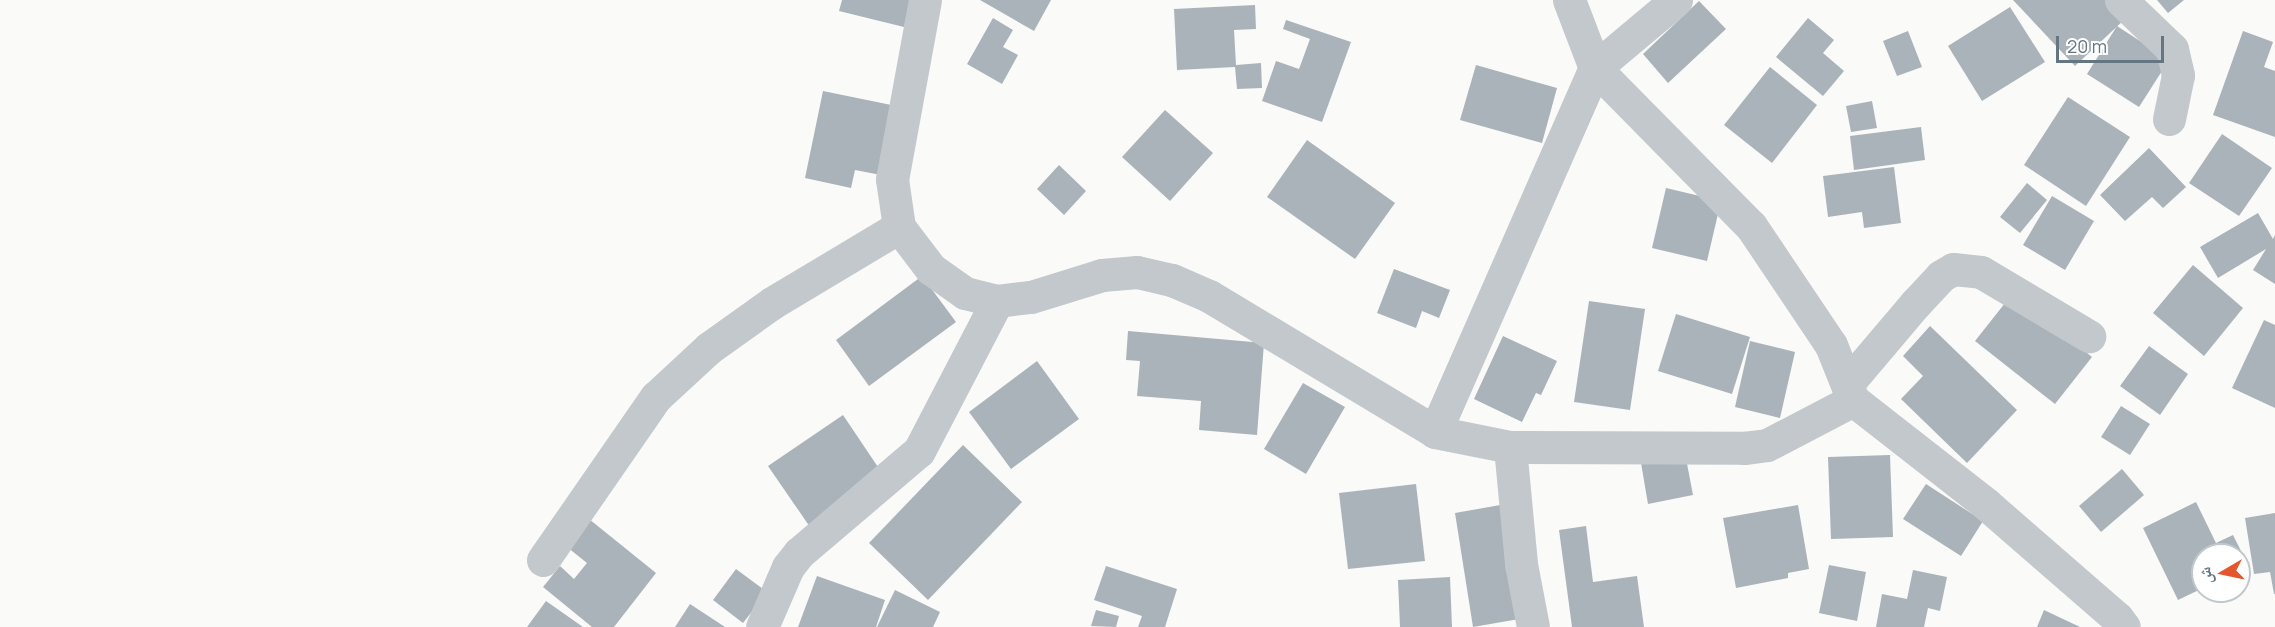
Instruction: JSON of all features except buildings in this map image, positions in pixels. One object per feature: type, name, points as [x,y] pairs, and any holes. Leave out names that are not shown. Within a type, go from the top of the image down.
[{"type":"street","points":[[925,0],[892,179],[899,227],[931,269],[965,293],[997,301],[1031,297],[1102,275],[1137,272],[1172,280],[1209,296],[1435,432],[1510,447],[1744,448],[1767,445],[1850,391],[1915,304],[1941,276],[1953,269],[1981,272],[2088,336]]},
{"type":"street","points":[[1569,0],[1595,68],[1751,226],[1831,345],[1850,391],[1986,504],[2117,618],[2124,627]]},
{"type":"street","points":[[1435,432],[1595,68],[1676,0]]},
{"type":"street","points":[[2121,0],[2172,49],[2178,75],[2169,119]]},
{"type":"street","points":[[543,560],[656,397],[709,348],[772,303],[899,227]]},
{"type":"street","points":[[762,627],[788,567],[799,553],[919,451],[997,301]]},
{"type":"street","points":[[1510,447],[1521,564],[1533,627]]}]
